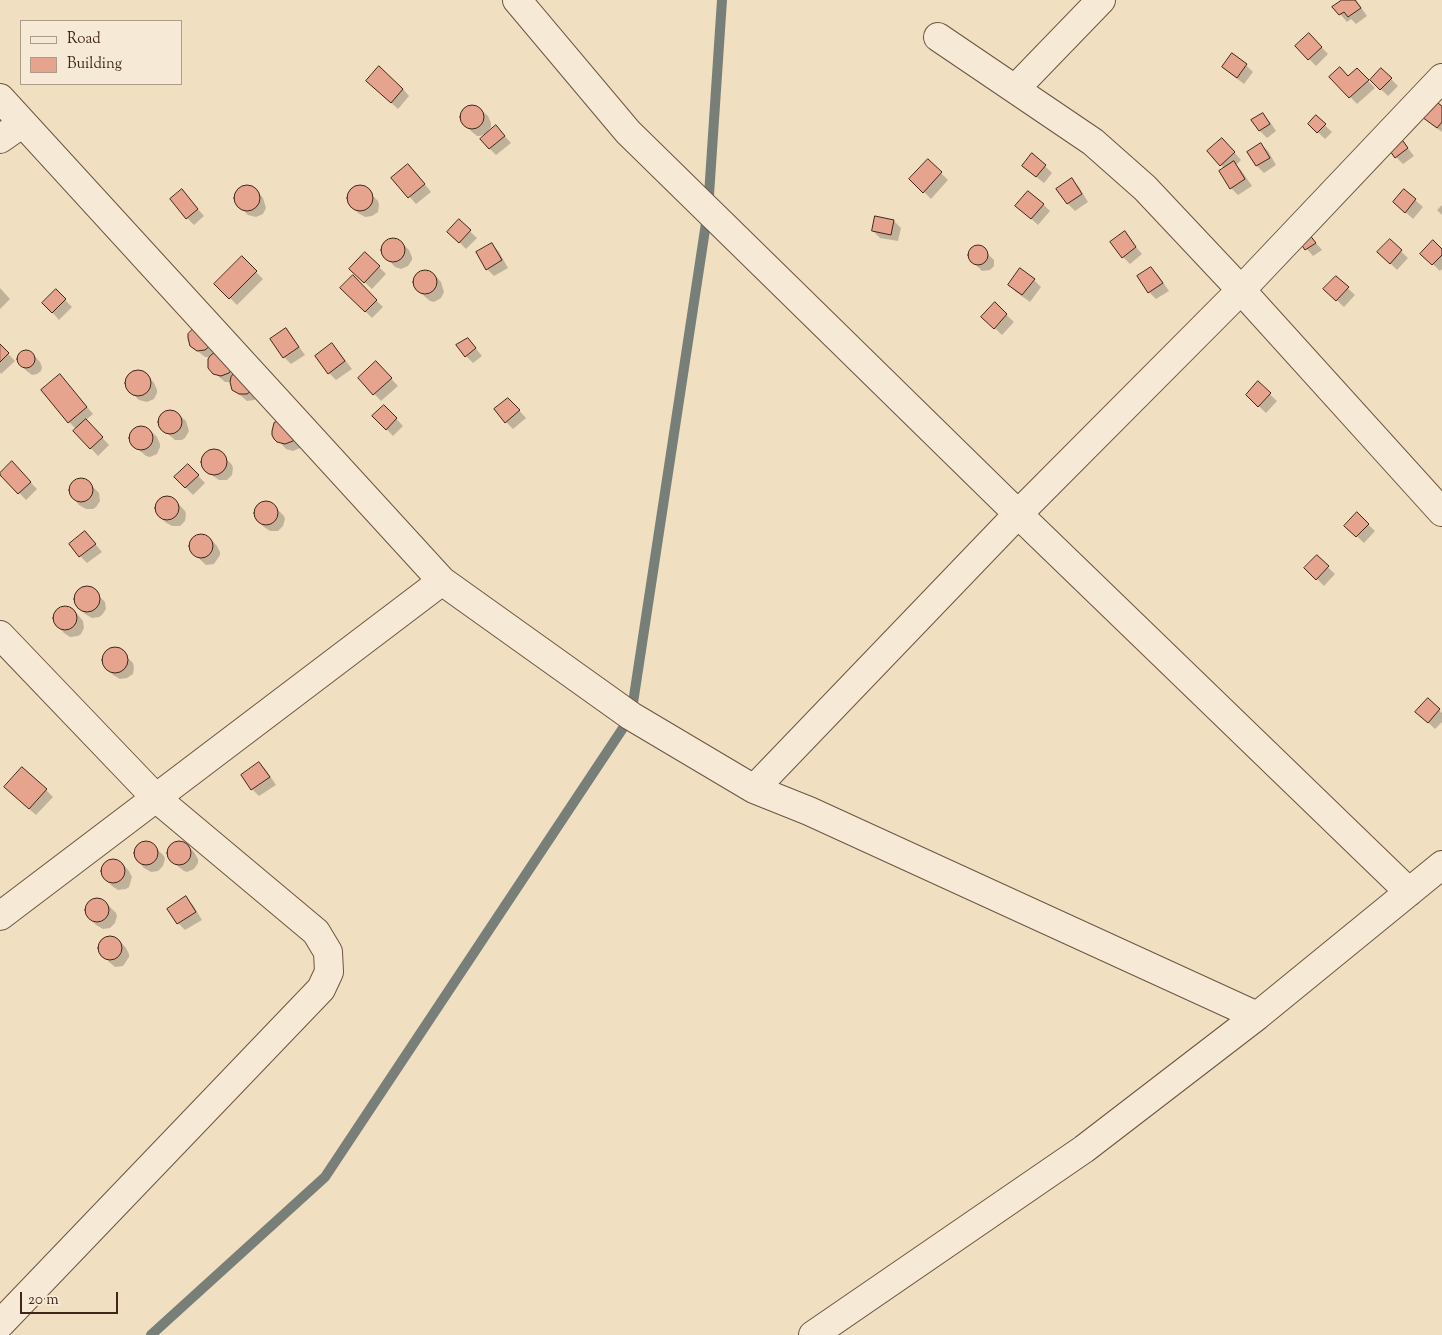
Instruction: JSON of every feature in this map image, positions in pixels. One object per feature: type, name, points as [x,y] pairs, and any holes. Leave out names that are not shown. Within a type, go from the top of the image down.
[{"type":"street","points":[[517,0],[628,132],[1018,514],[1409,892]]},
{"type":"street","points":[[1015,89],[1101,0]]},
{"type":"street","points":[[938,37],[1093,142],[1145,188],[1442,512]]},
{"type":"street","points":[[754,789],[1018,514],[1240,290],[1442,78]]},
{"type":"street","points":[[0,98],[442,580],[631,716],[754,789],[809,811],[1257,1016]]},
{"type":"street","points":[[0,139],[23,123]]},
{"type":"street","points":[[0,916],[442,580]]},
{"type":"street","points":[[0,635],[156,798],[316,932],[328,952],[329,972],[321,989],[0,1324]]},
{"type":"street","points":[[813,1335],[1084,1149],[1257,1016],[1442,865]]},
{"type":"building","points":[[1342,0],[1355,0],[1361,8],[1348,17],[1344,12],[1339,15],[1332,7]]},
{"type":"building","points":[[1309,33],[1322,47],[1308,60],[1295,46]]},
{"type":"building","points":[[1232,53],[1247,64],[1237,78],[1222,67]]},
{"type":"building","points":[[379,66],[403,89],[391,103],[366,81]]},
{"type":"building","points":[[1340,67],[1348,76],[1357,68],[1369,80],[1349,98],[1329,77]]},
{"type":"building","points":[[1381,68],[1392,78],[1380,90],[1370,80]]},
{"type":"building","points":[[1435,101],[1442,106],[1442,122],[1437,128],[1422,117]]},
{"type":"building","points":[[467,105],[477,105],[484,112],[484,122],[477,129],[467,129],[460,122],[460,112]]},
{"type":"building","points":[[1263,113],[1270,124],[1259,131],[1251,120]]},
{"type":"building","points":[[1316,115],[1326,124],[1317,133],[1308,124]]},
{"type":"building","points":[[496,125],[505,136],[489,149],[480,139]]},
{"type":"building","points":[[1222,138],[1235,152],[1220,166],[1207,151]]},
{"type":"building","points":[[1403,141],[1408,148],[1395,158],[1390,151]]},
{"type":"building","points":[[1261,143],[1270,158],[1256,166],[1247,152]]},
{"type":"building","points":[[1032,153],[1046,165],[1036,177],[1022,166]]},
{"type":"building","points":[[928,159],[942,172],[923,193],[909,179]]},
{"type":"building","points":[[1234,161],[1245,179],[1230,189],[1219,171]]},
{"type":"building","points":[[408,164],[425,184],[408,198],[391,178]]},
{"type":"building","points":[[1072,178],[1082,194],[1067,204],[1056,189]]},
{"type":"building","points":[[247,185],[256,189],[260,198],[256,207],[247,211],[238,207],[234,198],[238,189]]},
{"type":"building","points":[[360,185],[369,189],[373,198],[369,207],[360,211],[351,207],[347,198],[351,189]]},
{"type":"building","points":[[182,189],[198,209],[186,219],[170,199]]},
{"type":"building","points":[[1404,189],[1416,199],[1405,213],[1393,202]]},
{"type":"building","points":[[1028,191],[1044,204],[1031,219],[1015,206]]},
{"type":"building","points":[[875,216],[894,220],[891,235],[872,231]]},
{"type":"building","points":[[459,219],[471,230],[459,243],[447,232]]},
{"type":"building","points":[[1125,231],[1136,247],[1122,258],[1110,242]]},
{"type":"building","points":[[1309,234],[1316,243],[1305,250],[1299,241]]},
{"type":"building","points":[[388,238],[398,238],[405,245],[405,255],[398,262],[388,262],[381,255],[381,245]]},
{"type":"building","points":[[1390,239],[1402,250],[1390,264],[1377,252]]},
{"type":"building","points":[[1433,240],[1442,249],[1442,255],[1432,265],[1420,254]]},
{"type":"building","points":[[492,243],[502,260],[486,270],[476,252]]},
{"type":"building","points":[[978,245],[985,248],[988,255],[985,262],[978,265],[971,262],[968,255],[971,248]]},
{"type":"building","points":[[365,252],[380,266],[364,283],[349,269]]},
{"type":"building","points":[[242,256],[257,271],[229,299],[214,284]]},
{"type":"building","points":[[1151,267],[1163,283],[1148,293],[1137,276]]},
{"type":"building","points":[[1020,268],[1035,279],[1022,295],[1008,285]]},
{"type":"building","points":[[420,270],[430,270],[437,277],[437,287],[430,294],[420,294],[413,287],[413,277]]},
{"type":"building","points":[[353,275],[377,300],[365,312],[340,288]]},
{"type":"building","points":[[1336,276],[1349,287],[1336,301],[1323,289]]},
{"type":"building","points":[[56,289],[66,299],[52,313],[42,303]]},
{"type":"building","points":[[995,302],[1007,314],[994,329],[981,317]]},
{"type":"building","points":[[194,328],[211,345],[205,350],[197,351],[190,346],[188,334]]},
{"type":"building","points":[[286,328],[299,347],[283,358],[270,339]]},
{"type":"building","points":[[468,338],[476,348],[465,357],[456,345]]},
{"type":"building","points":[[332,343],[345,361],[328,374],[315,356]]},
{"type":"building","points":[[0,344],[9,353],[0,362]]},
{"type":"building","points":[[26,350],[32,353],[35,359],[32,365],[26,368],[20,365],[17,359],[20,353]]},
{"type":"building","points":[[217,351],[231,370],[229,373],[221,376],[213,374],[208,368],[208,359]]},
{"type":"building","points":[[376,361],[392,378],[373,395],[358,378]]},
{"type":"building","points":[[138,370],[147,374],[151,383],[147,392],[138,396],[129,392],[125,383],[129,374]]},
{"type":"building","points":[[236,371],[251,391],[247,394],[239,394],[232,390],[231,377]]},
{"type":"building","points":[[60,374],[87,407],[68,423],[41,390]]},
{"type":"building","points":[[1258,381],[1271,393],[1258,407],[1246,395]]},
{"type":"building","points":[[508,398],[520,410],[505,423],[494,409]]},
{"type":"building","points":[[384,405],[397,418],[386,430],[372,416]]},
{"type":"building","points":[[165,410],[175,410],[182,417],[182,427],[175,434],[165,434],[158,427],[158,417]]},
{"type":"building","points":[[86,419],[103,437],[90,449],[73,431]]},
{"type":"building","points":[[278,421],[295,438],[293,441],[285,444],[274,439],[272,431],[274,423]]},
{"type":"building","points":[[141,426],[150,429],[153,438],[150,447],[141,450],[132,447],[129,438],[132,429]]},
{"type":"building","points":[[214,449],[223,453],[227,462],[223,471],[214,475],[205,471],[201,462],[205,453]]},
{"type":"building","points":[[12,461],[31,482],[18,494],[0,475]]},
{"type":"building","points":[[188,464],[199,475],[185,488],[174,477]]},
{"type":"building","points":[[76,478],[86,478],[93,485],[93,495],[86,502],[76,502],[69,495],[69,485]]},
{"type":"building","points":[[162,496],[172,496],[179,503],[179,513],[172,520],[162,520],[155,513],[155,503]]},
{"type":"building","points":[[261,501],[271,501],[278,508],[278,518],[271,525],[261,525],[254,518],[254,508]]},
{"type":"building","points":[[1357,512],[1369,524],[1356,537],[1344,526]]},
{"type":"building","points":[[85,531],[96,544],[79,557],[69,544]]},
{"type":"building","points":[[201,534],[210,537],[213,546],[210,555],[201,558],[192,555],[189,546],[192,537]]},
{"type":"building","points":[[1317,555],[1329,566],[1316,580],[1304,568]]},
{"type":"building","points":[[87,586],[96,590],[100,599],[96,608],[87,612],[78,608],[74,599],[78,590]]},
{"type":"building","points":[[65,606],[74,609],[77,618],[74,627],[65,630],[56,627],[53,618],[56,609]]},
{"type":"building","points":[[115,647],[124,651],[128,660],[124,669],[115,673],[106,669],[102,660],[106,651]]},
{"type":"building","points":[[1428,698],[1440,709],[1428,723],[1415,712]]},
{"type":"building","points":[[259,762],[270,777],[251,790],[241,775]]},
{"type":"building","points":[[22,767],[47,789],[29,809],[4,787]]},
{"type":"building","points":[[141,841],[151,841],[158,848],[158,858],[151,865],[141,865],[134,858],[134,848]]},
{"type":"building","points":[[179,841],[188,844],[191,853],[188,862],[179,865],[170,862],[167,853],[170,844]]},
{"type":"building","points":[[113,859],[122,862],[125,871],[122,880],[113,883],[104,880],[101,871],[104,862]]},
{"type":"building","points":[[186,896],[196,912],[177,924],[167,909]]},
{"type":"building","points":[[92,898],[102,898],[109,905],[109,915],[102,922],[92,922],[85,915],[85,905]]},
{"type":"building","points":[[110,936],[119,939],[122,948],[119,957],[110,960],[101,957],[98,948],[101,939]]},
{"type":"waterway","points":[[151,1335],[325,1177],[631,716],[708,210],[722,0]]}]
